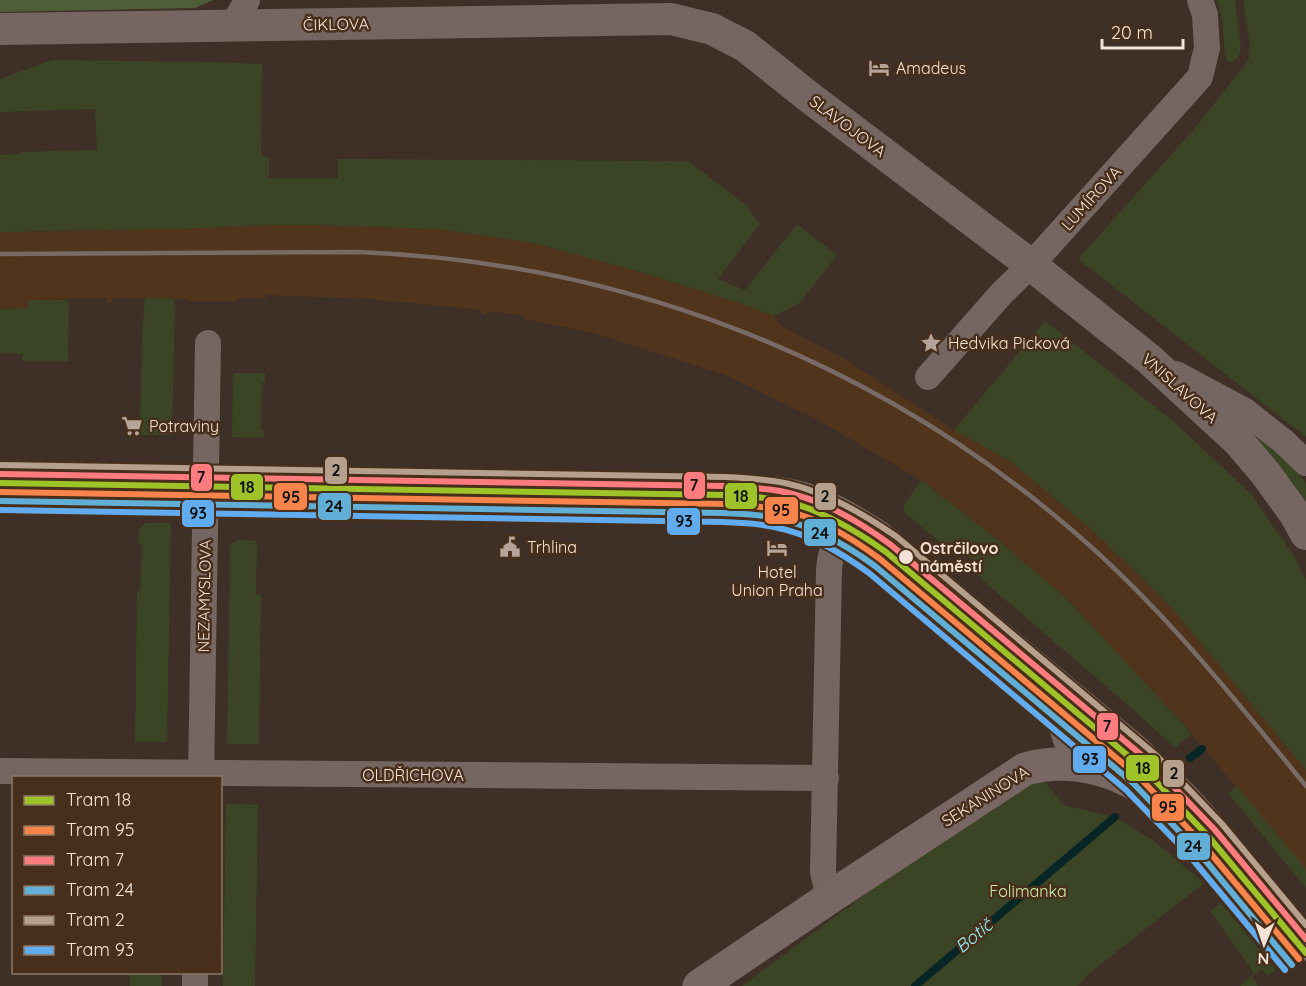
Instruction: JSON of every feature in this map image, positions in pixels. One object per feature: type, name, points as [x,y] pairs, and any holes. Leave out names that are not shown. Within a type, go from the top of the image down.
[{"type":"main road","points":[[0,477],[765,491],[803,499],[857,522],[878,537],[1136,752],[1184,799],[1306,944]]},
{"type":"main road","points":[[1046,677],[1053,686],[1074,750],[1086,764],[1098,770]]},
{"type":"main road","name":"SEKANINOVA","points":[[699,986],[1025,769],[1051,764],[1070,764],[1098,770],[1131,782],[1227,848]]},
{"type":"street","name":"LUMÍROVA","points":[[928,377],[1200,77],[1207,48],[1205,15],[1200,0]]},
{"type":"street","name":"SLAVOJOVA","points":[[667,9],[745,46],[1031,265]]},
{"type":"street","name":"ČIKLOVA","points":[[0,29],[240,13],[667,9]]},
{"type":"street","name":"VNISLAVOVA","points":[[1031,265],[1149,359],[1238,441],[1266,474],[1306,534]]},
{"type":"street","name":"NEZAMYSLOVA","points":[[201,775],[208,343]]},
{"type":"street","points":[[1149,359],[1245,411],[1283,441],[1306,463]]},
{"type":"street","points":[[829,898],[823,872],[828,580],[832,550],[857,522]]},
{"type":"street","name":"OLDŘICHOVA","points":[[0,771],[201,775],[826,778]]},
{"type":"shaded area","points":[[268,225],[439,229],[533,243],[644,273],[736,302],[774,316],[781,326],[843,358],[954,430],[1010,461],[1092,530],[1170,606],[1306,770],[1306,869],[1178,718],[1065,597],[998,540],[921,480],[811,416],[725,375],[593,333],[525,319],[525,316],[488,311],[487,315],[482,314],[482,310],[370,299],[266,295],[266,298],[239,298],[238,301],[112,298],[112,303],[106,303],[106,298],[28,300],[28,308],[0,309],[0,232]]},
{"type":"green space","points":[[0,0],[213,0],[195,8],[0,12]]},
{"type":"green space","points":[[1217,0],[1235,0],[1241,49],[1238,57],[1232,62],[1228,62],[1225,56],[1222,17]]},
{"type":"green space","points":[[1243,0],[1306,0],[1306,437],[1078,259],[1195,128],[1249,59],[1250,45]]},
{"type":"green space","points":[[52,60],[262,64],[261,156],[269,157],[269,178],[338,178],[338,159],[688,161],[746,205],[760,224],[718,279],[745,290],[797,224],[837,255],[800,303],[774,316],[644,273],[533,243],[439,229],[268,225],[0,232],[0,155],[19,154],[20,152],[97,150],[95,109],[0,112],[0,79]]},
{"type":"green space","points":[[145,298],[175,299],[172,435],[139,435],[142,431],[140,430],[142,335]]},
{"type":"green space","points":[[28,300],[69,300],[68,361],[22,361],[22,354],[0,353],[0,309],[28,308]]},
{"type":"green space","points":[[1045,321],[1172,420],[1251,494],[1294,556],[1306,581],[1306,770],[1170,606],[1092,530],[1010,461],[954,430]]},
{"type":"green space","points":[[233,373],[265,373],[265,382],[262,382],[261,429],[264,430],[264,438],[232,437]]},
{"type":"green space","points":[[1253,430],[1284,456],[1306,483],[1306,502],[1249,431]]},
{"type":"green space","points":[[921,480],[998,540],[1065,597],[1191,734],[1175,748],[981,579],[975,572],[979,565],[959,548],[953,554],[903,511],[906,502]]},
{"type":"green space","points":[[146,523],[171,523],[167,742],[135,742],[137,591],[140,591],[142,545],[138,544],[139,530]]},
{"type":"green space","points":[[237,540],[257,541],[256,595],[261,595],[259,744],[227,744],[230,547]]},
{"type":"green space","name":"Folimanka","points":[[1044,781],[1064,805],[1115,817],[1154,841],[1204,883],[1086,976],[1078,986],[742,986],[1008,788]]},
{"type":"green space","points":[[1237,786],[1306,869],[1306,888],[1228,793]]},
{"type":"green space","points":[[226,804],[258,805],[255,986],[223,986]]},
{"type":"green space","points":[[1221,903],[1276,970],[1268,976],[1261,969],[1252,977],[1257,986],[1240,986],[1254,973],[1210,911]]},
{"type":"green space","points":[[130,974],[162,974],[162,986],[130,986]]},
{"type":"waterway","name":"Botič","points":[[1190,758],[1202,749]]},
{"type":"waterway","name":"Botič","points":[[915,986],[1115,817]]},
{"type":"railway","points":[[0,254],[358,252],[456,260],[553,275],[647,299],[739,330],[828,369],[914,416],[995,470],[1073,531],[1166,621],[1306,786]]},
{"type":"tram line","name":"2","points":[[0,465],[724,477],[777,482],[815,492],[857,512],[897,537],[1157,756],[1222,824],[1306,925]]},
{"type":"tram line","name":"7","points":[[0,474],[724,486],[780,491],[810,499],[852,519],[891,545],[1151,763],[1215,830],[1306,939]]},
{"type":"tram line","name":"18","points":[[0,483],[724,495],[781,500],[823,514],[862,535],[886,552],[1145,770],[1208,836],[1306,953]]},
{"type":"tram line","name":"95","points":[[0,492],[724,504],[769,508],[818,521],[856,542],[880,559],[1139,777],[1201,842],[1299,959]]},
{"type":"tram line","name":"24","points":[[0,501],[723,513],[769,517],[802,525],[840,543],[875,566],[1133,783],[1195,848],[1292,965]]},
{"type":"tram line","name":"93","points":[[0,510],[723,522],[768,526],[800,534],[836,551],[869,573],[1126,790],[1188,854],[1285,970]]},
{"type":"place","name":"Amadeus","points":[[879,68]]},
{"type":"place","name":"Hedvika Picková","points":[[931,343]]},
{"type":"place","name":"Potraviny","points":[[132,426]]},
{"type":"place","name":"Trhlina","points":[[510,547]]},
{"type":"place","name":"Hotel Union Praha","points":[[777,548]]},
{"type":"place","name":"Ostrčilovo náměstí","points":[[906,557]]}]
